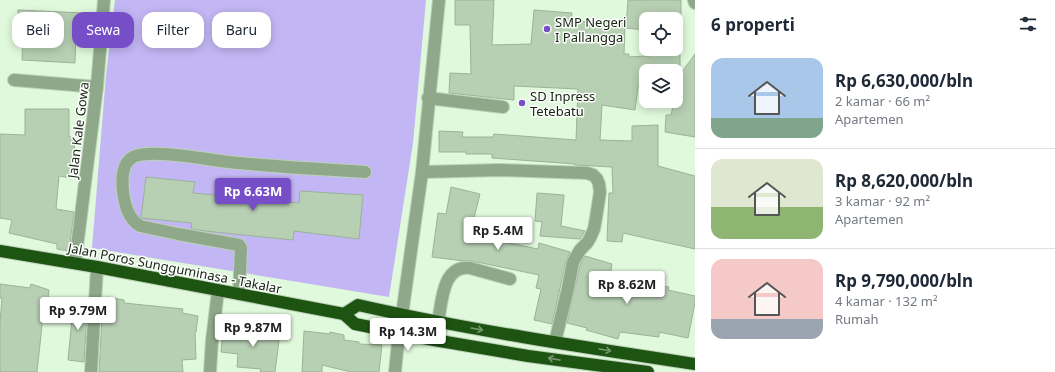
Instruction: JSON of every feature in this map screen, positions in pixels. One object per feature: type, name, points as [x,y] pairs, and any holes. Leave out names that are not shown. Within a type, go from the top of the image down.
[{"type":"highway","name":"Jalan Poros Sungguminasa - Takalar","points":[[0,251],[97,267],[344,314],[355,324],[434,340],[528,356],[646,372]]},
{"type":"highway","points":[[344,314],[358,305],[438,322],[695,364]]},
{"type":"street","name":"Jalan Kale Gowa","points":[[75,263],[98,87],[104,0]]},
{"type":"street","points":[[402,315],[422,172],[428,98],[439,0]]},
{"type":"street","points":[[14,80],[98,87]]},
{"type":"street","points":[[428,98],[503,107]]},
{"type":"street","points":[[239,294],[241,248],[239,245],[140,226],[129,215],[124,202],[122,176],[128,160],[135,156],[155,153],[229,162],[365,172]]},
{"type":"street","points":[[422,172],[500,170],[587,173],[593,175],[597,179],[600,192],[594,228],[587,243],[580,250],[573,262],[555,342]]},
{"type":"street","points":[[91,372],[97,267]]},
{"type":"street","points":[[438,322],[448,277],[454,271],[465,267],[510,278]]},
{"type":"street","points":[[210,372],[218,291]]},
{"type":"street","points":[[395,372],[399,332]]},
{"type":"shaded area","points":[[115,0],[426,0],[413,143],[389,297],[92,248],[109,48],[134,48],[134,12],[114,12]]},
{"type":"building","points":[[455,0],[494,0],[492,45],[531,44],[534,10],[572,13],[571,21],[625,23],[624,54],[629,54],[629,57],[680,56],[680,64],[639,64],[639,87],[635,110],[602,105],[600,140],[632,141],[632,126],[658,125],[658,166],[695,176],[695,249],[623,233],[622,242],[607,241],[609,193],[613,193],[612,167],[492,158],[492,154],[439,152],[439,131],[463,132],[462,137],[493,137],[494,134],[576,140],[578,89],[514,86],[514,100],[449,93],[450,73],[471,74],[470,25],[455,25]]},
{"type":"building","points":[[628,0],[681,0],[681,12],[639,12],[639,29],[626,28]]},
{"type":"building","points":[[18,10],[63,12],[18,12]]},
{"type":"building","points":[[64,12],[72,12],[72,48],[76,48],[75,63],[22,60],[22,48],[64,48]]},
{"type":"building","points":[[695,54],[695,137],[665,132],[666,115],[671,115],[672,108],[683,108],[683,70]]},
{"type":"building","points":[[25,109],[69,109],[69,137],[75,137],[74,154],[72,154],[71,178],[59,176],[56,209],[74,212],[69,251],[57,249],[57,244],[9,233],[12,220],[0,218],[0,134],[25,135]]},
{"type":"building","points":[[146,177],[195,182],[193,193],[299,203],[300,191],[363,195],[359,239],[294,231],[293,240],[191,229],[192,223],[141,218]]},
{"type":"building","points":[[451,187],[480,194],[474,218],[477,219],[475,236],[538,249],[539,243],[570,252],[566,261],[552,324],[534,320],[541,289],[536,288],[539,275],[472,261],[432,257],[438,213],[446,214]]},
{"type":"building","points":[[537,193],[564,195],[561,226],[585,231],[580,239],[540,236],[542,222],[535,221]]},
{"type":"building","points":[[585,256],[612,264],[610,276],[642,284],[669,287],[668,290],[695,296],[688,338],[659,332],[659,337],[620,332],[618,339],[586,330],[587,328],[567,323],[580,265]]},
{"type":"building","points":[[0,284],[30,288],[31,284],[49,290],[46,316],[43,316],[37,372],[0,372],[0,322],[2,298],[0,298]]},
{"type":"building","points":[[106,297],[124,300],[124,303],[183,309],[182,313],[198,316],[195,332],[196,359],[182,360],[183,372],[99,372],[103,301],[106,301]]},
{"type":"building","points":[[74,298],[88,300],[84,362],[68,360]]},
{"type":"building","points":[[241,326],[263,328],[263,330],[280,333],[275,372],[260,372],[261,369],[237,367],[238,354],[221,352],[223,331],[240,333]]},
{"type":"building","points":[[304,331],[330,334],[330,332],[344,335],[344,340],[359,342],[359,344],[382,345],[379,372],[351,372],[322,365],[322,372],[302,372]]},
{"type":"place","name":"SMP Negeri I Pallangga","points":[[547,29]]},
{"type":"place","name":"SD Inpress Tetebatu","points":[[522,103]]}]
